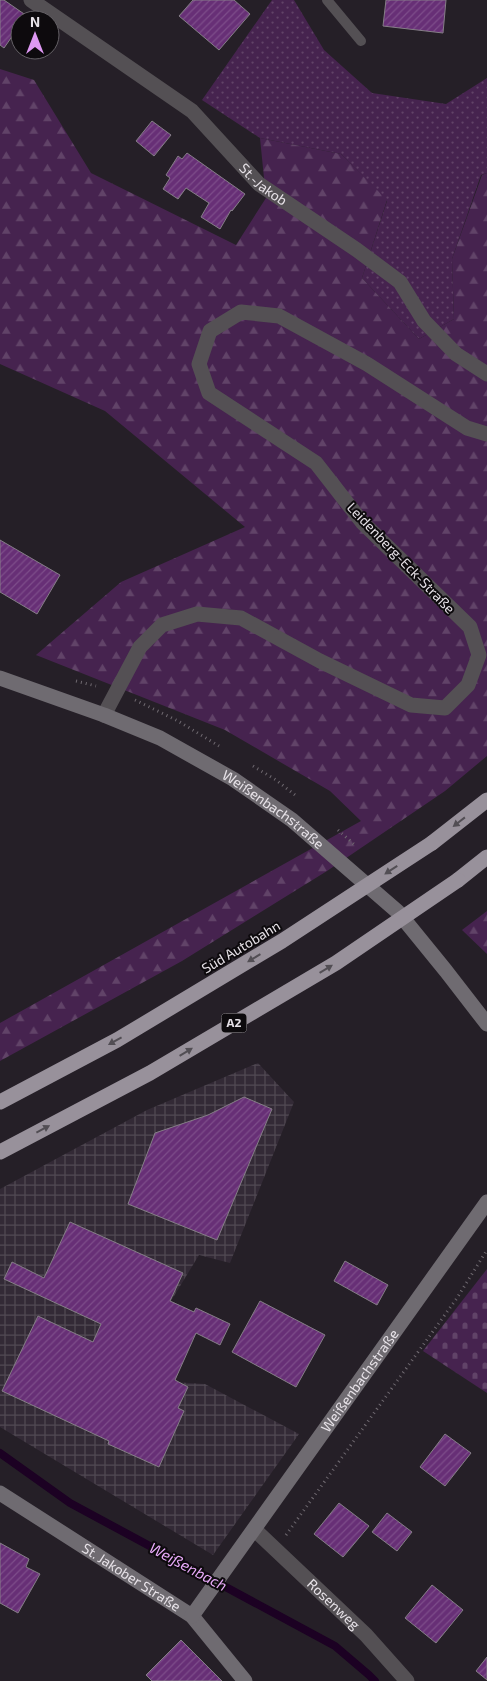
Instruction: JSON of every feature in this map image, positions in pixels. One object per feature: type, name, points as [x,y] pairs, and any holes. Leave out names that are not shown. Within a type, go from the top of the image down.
[{"type":"highway","name":"Süd Autobahn","points":[[0,1102],[117,1040],[282,941],[432,843],[487,800]]},
{"type":"highway","name":"A2","points":[[0,1152],[150,1073],[336,963],[458,880],[487,857]]},
{"type":"main road","name":"Weißenbachstraße","points":[[0,678],[104,715],[160,738],[233,779],[292,820],[398,912],[487,1024]]},
{"type":"main road","name":"Weißenbachstraße","points":[[192,1616],[487,1202]]},
{"type":"main road","name":"St. Jakober Straße","points":[[0,1493],[192,1616],[245,1681]]},
{"type":"street","name":"St.-Jakob","points":[[32,0],[192,111],[259,184],[358,250],[400,282],[424,321],[456,354],[487,374]]},
{"type":"street","name":"Leidenberg-Eck-Straße","points":[[104,715],[140,647],[162,625],[198,614],[240,618],[320,661],[411,705],[445,708],[468,685],[479,655],[470,627],[362,522],[316,463],[209,393],[199,364],[210,331],[241,312],[279,316],[367,364],[467,428],[487,434]]},
{"type":"street","name":"Rosenweg","points":[[255,1530],[366,1635],[407,1681]]},
{"type":"lane","points":[[327,0],[361,41]]},
{"type":"path","points":[[276,1550],[457,1298],[487,1250]]},
{"type":"shaded area","points":[[258,1063],[294,1102],[230,1263],[199,1255],[171,1301],[203,1316],[174,1382],[205,1384],[299,1434],[213,1555],[0,1427],[0,1189],[147,1110]]},
{"type":"green space","points":[[272,0],[294,0],[324,50],[372,93],[446,104],[487,78],[487,173],[481,175],[452,259],[454,319],[419,339],[362,278],[387,201],[341,154],[260,138],[202,100]]},
{"type":"green space","points":[[0,69],[34,80],[91,173],[236,245],[266,198],[260,138],[341,154],[387,200],[362,278],[419,339],[454,319],[452,259],[482,175],[487,173],[487,756],[445,791],[327,871],[182,961],[0,1061],[0,1023],[361,821],[330,791],[225,730],[36,655],[121,582],[245,527],[105,411],[0,364]]},
{"type":"green space","points":[[487,911],[487,954],[462,930]]},
{"type":"green space","points":[[487,1269],[487,1393],[423,1351]]},
{"type":"building","points":[[0,0],[4,0],[18,10],[10,10],[10,39],[4,48],[0,45]]},
{"type":"building","points":[[193,0],[234,0],[250,14],[219,50],[179,16]]},
{"type":"building","points":[[386,0],[446,0],[443,33],[383,26]]},
{"type":"building","points":[[152,121],[171,135],[154,156],[136,141]]},
{"type":"building","points":[[187,153],[245,194],[231,210],[220,229],[201,217],[209,203],[186,188],[178,199],[163,189],[170,178],[166,175],[178,156],[182,159]]},
{"type":"building","points":[[0,540],[60,575],[37,614],[0,592]]},
{"type":"building","points":[[244,1097],[272,1109],[217,1240],[128,1204],[155,1133],[208,1115]]},
{"type":"building","points":[[70,1222],[183,1273],[170,1301],[194,1312],[196,1308],[230,1324],[220,1345],[196,1333],[175,1380],[188,1387],[178,1408],[184,1411],[159,1467],[108,1444],[109,1441],[2,1391],[38,1316],[93,1342],[101,1324],[4,1279],[12,1262],[44,1278]]},
{"type":"building","points":[[345,1261],[388,1285],[377,1305],[334,1281]]},
{"type":"building","points":[[260,1301],[325,1335],[296,1387],[232,1352]]},
{"type":"building","points":[[445,1434],[471,1453],[445,1486],[420,1467]]},
{"type":"building","points":[[339,1503],[369,1526],[343,1557],[314,1534]]},
{"type":"building","points":[[387,1513],[412,1532],[397,1551],[372,1532]]},
{"type":"building","points":[[0,1543],[29,1559],[26,1567],[40,1574],[18,1613],[0,1603]]},
{"type":"building","points":[[432,1585],[463,1610],[436,1643],[405,1618]]},
{"type":"building","points":[[181,1640],[222,1681],[152,1681],[146,1675]]},
{"type":"building","points":[[487,1657],[487,1680],[476,1671]]},
{"type":"waterway","name":"Weißenbach","points":[[0,1453],[70,1503],[335,1646],[375,1681]]}]
